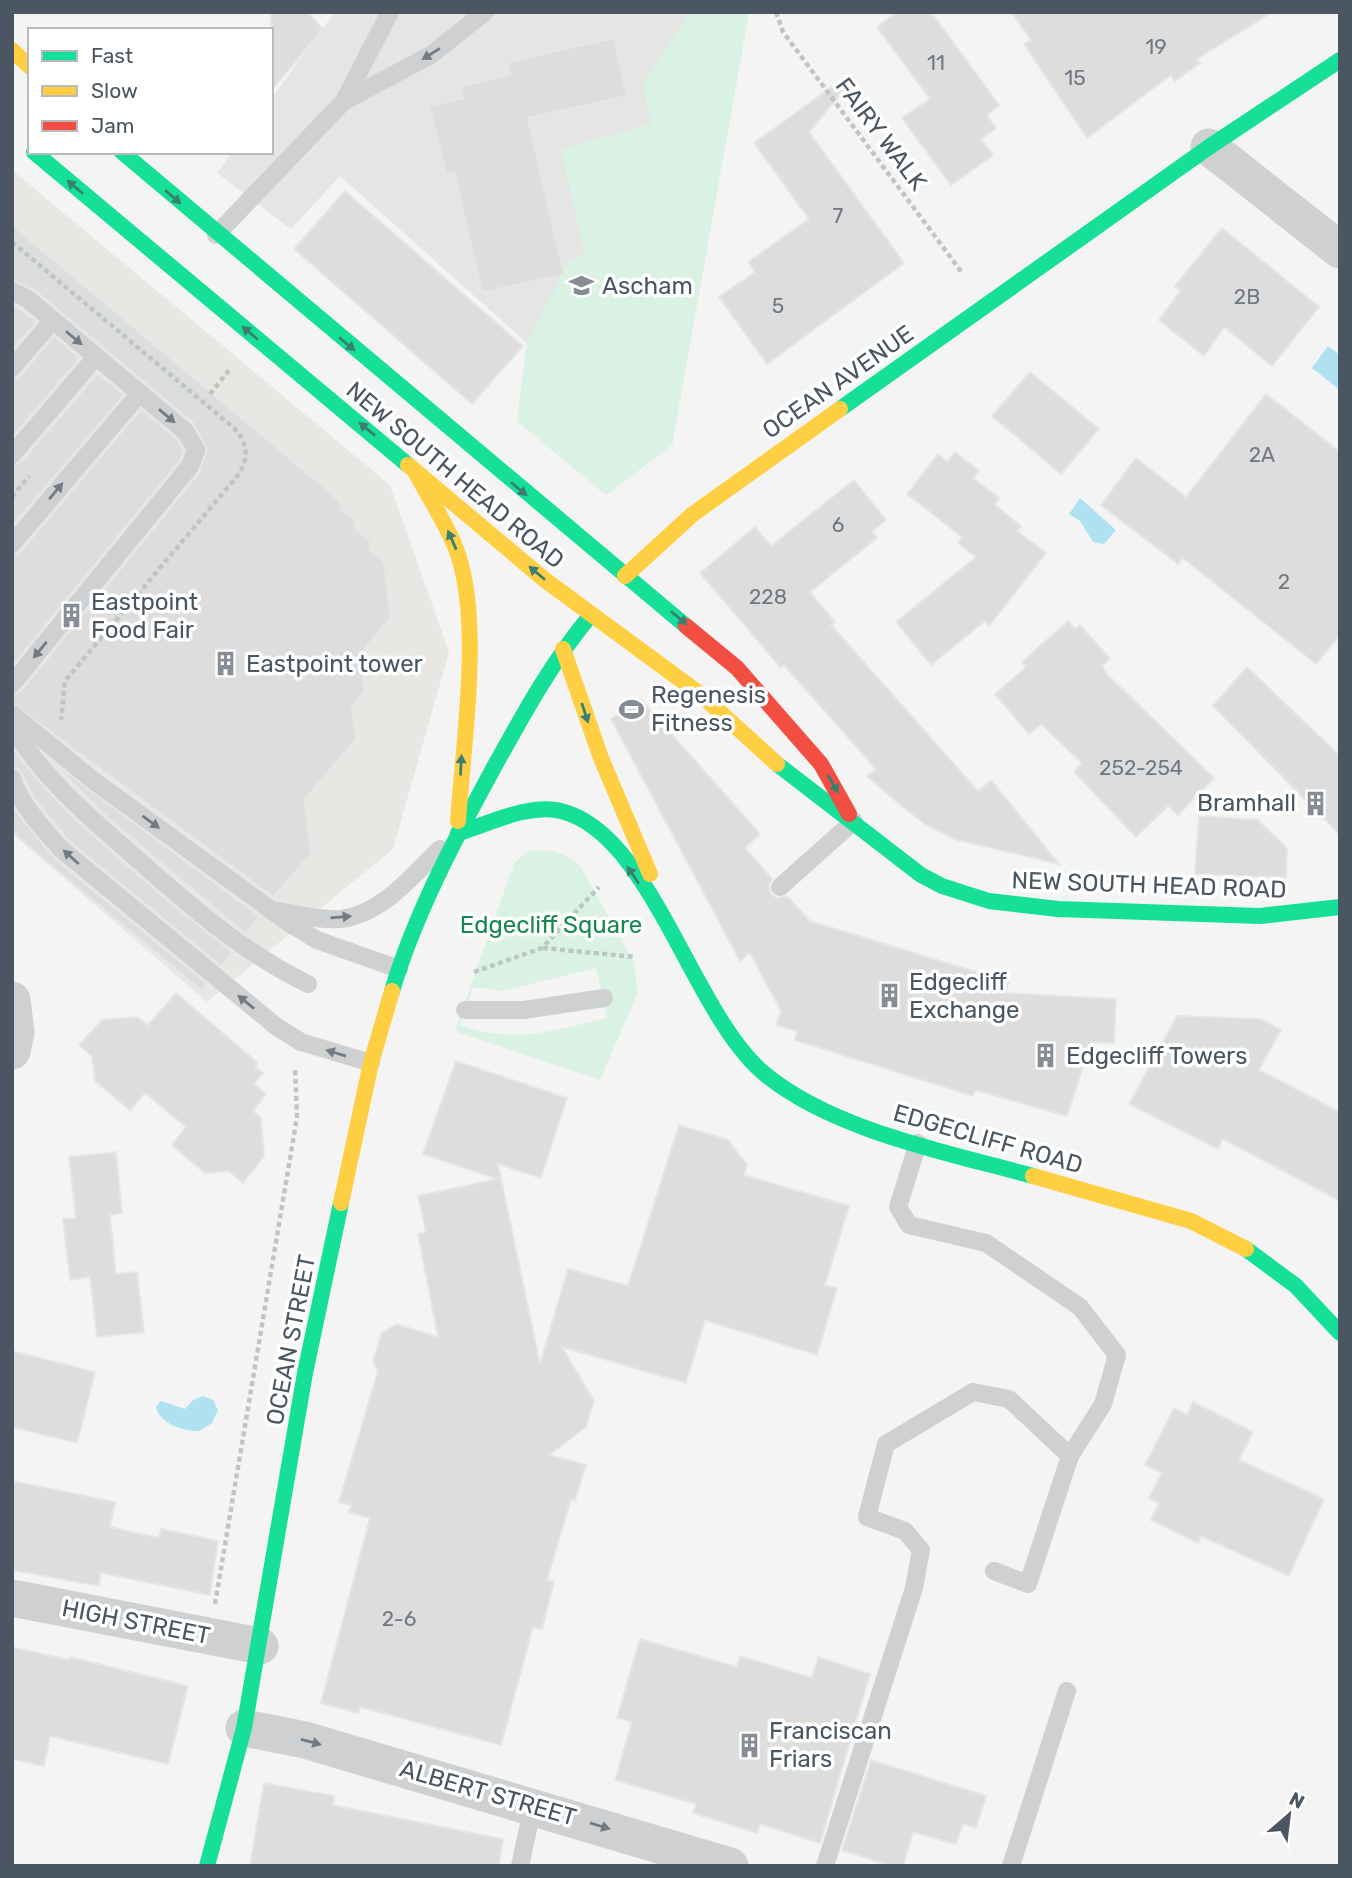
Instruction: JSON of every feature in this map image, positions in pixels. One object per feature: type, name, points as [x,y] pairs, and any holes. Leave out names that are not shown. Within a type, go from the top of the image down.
[{"type":"main road","points":[[12,50],[28,65]]},
{"type":"main road","name":"OCEAN AVENUE","points":[[621,581],[656,545],[693,514],[1209,147],[1340,60]]},
{"type":"main road","name":"NEW SOUTH HEAD ROAD","points":[[35,154],[590,616],[701,694],[793,779],[854,821],[921,875],[942,886],[989,901],[1058,909],[1260,916],[1340,907]]},
{"type":"main road","name":"NEW SOUTH HEAD ROAD","points":[[124,154],[621,581],[737,668],[821,764],[854,821]]},
{"type":"main road","points":[[412,467],[456,549],[468,597],[457,833]]},
{"type":"main road","points":[[457,833],[533,697],[564,649],[603,601]]},
{"type":"main road","name":"EDGECLIFF ROAD","points":[[564,649],[601,758],[672,931],[724,1027],[740,1050],[764,1074],[846,1120],[1208,1227],[1249,1248],[1278,1269],[1340,1333]]},
{"type":"main road","name":"EDGECLIFF ROAD","points":[[457,833],[542,811],[573,813],[586,820],[608,840],[672,931]]},
{"type":"main road","name":"OCEAN STREET","points":[[207,1866],[244,1728],[305,1373],[371,1063],[399,969],[457,833]]},
{"type":"street","points":[[1209,147],[1340,250]]},
{"type":"street","points":[[12,1000],[16,1032],[12,1051]]},
{"type":"street","name":"HIGH STREET","points":[[12,1598],[260,1646]]},
{"type":"street","name":"ALBERT STREET","points":[[244,1728],[305,1740],[730,1866]]},
{"type":"lane","points":[[216,235],[344,101],[390,12]]},
{"type":"lane","points":[[344,101],[431,55],[485,12]]},
{"type":"lane","points":[[12,291],[29,300],[186,432],[193,440],[195,458],[12,684]]},
{"type":"lane","points":[[12,368],[53,320]]},
{"type":"lane","points":[[12,455],[96,356]]},
{"type":"lane","points":[[12,544],[140,393]]},
{"type":"lane","points":[[12,714],[58,752],[317,940],[399,969]]},
{"type":"lane","points":[[12,727],[41,771],[67,798],[204,919],[264,961],[308,984]]},
{"type":"lane","points":[[12,778],[16,790],[37,821],[61,849],[266,1018],[291,1037],[371,1063]]},
{"type":"lane","points":[[780,887],[854,821]]},
{"type":"lane","points":[[273,910],[339,919],[365,913],[387,899],[457,833]]},
{"type":"lane","points":[[465,1010],[524,1010],[604,998]]},
{"type":"lane","points":[[918,1143],[898,1207],[909,1225],[986,1243],[1080,1307],[1117,1355],[1103,1404],[1070,1456],[1028,1584],[994,1571]]},
{"type":"lane","points":[[825,1866],[914,1588],[920,1550],[905,1531],[867,1517],[886,1444],[973,1392],[1009,1399],[1070,1456]]},
{"type":"lane","points":[[1011,1866],[1067,1691]]},
{"type":"lane","points":[[520,1866],[533,1806]]},
{"type":"path","name":"FAIRY WALK","points":[[776,12],[783,32],[963,274]]},
{"type":"path","points":[[12,242],[234,428],[243,439],[247,451],[239,474],[65,681],[58,752]]},
{"type":"path","points":[[210,394],[231,368]]},
{"type":"path","points":[[12,496],[29,476]]},
{"type":"path","points":[[542,948],[599,887]]},
{"type":"path","points":[[474,972],[542,948],[635,957]]},
{"type":"path","points":[[210,1636],[297,1117],[294,1074]]},
{"type":"shaded area","name":"Ascham","points":[[335,12],[749,12],[672,445],[606,495],[517,421],[527,343],[340,176],[291,229],[217,173],[231,154],[273,154],[273,96]]},
{"type":"shaded area","points":[[12,170],[390,485],[449,652],[393,849],[207,1002],[12,833]]},
{"type":"green space","points":[[689,12],[749,12],[672,445],[606,495],[517,421],[527,343],[570,259],[585,255],[561,149],[651,124],[643,84]]},
{"type":"green space","name":"Edgecliff Square","points":[[527,852],[556,852],[581,867],[634,963],[638,992],[600,1080],[455,1031],[514,863]],"holes":[[[596,968],[607,1018],[551,1031],[516,1035],[480,1031],[460,1025],[473,987],[502,991]]]},
{"type":"water","points":[[1328,346],[1340,355],[1340,390],[1312,368]]},
{"type":"water","points":[[1080,498],[1116,530],[1104,544],[1093,542],[1080,521],[1069,514]]},
{"type":"water","points":[[203,1396],[213,1400],[218,1410],[212,1423],[199,1431],[186,1430],[167,1422],[156,1407],[161,1401],[185,1409],[193,1400]]},
{"type":"building","points":[[271,12],[307,12],[323,29],[273,89],[273,28]]},
{"type":"building","points":[[897,12],[931,12],[999,105],[987,115],[996,128],[981,139],[993,155],[951,185],[902,118],[930,99],[877,27]]},
{"type":"building","points":[[1011,12],[1272,12],[1197,59],[1200,63],[1175,81],[1171,75],[1087,138],[1024,44],[1031,40]]},
{"type":"building","points":[[614,38],[627,96],[528,118],[564,275],[482,292],[454,172],[446,174],[429,106],[463,98],[461,86],[510,75],[508,62]]},
{"type":"building","points":[[837,83],[844,90],[809,132],[904,263],[767,364],[719,297],[755,272],[748,262],[809,219],[754,143]]},
{"type":"building","points":[[345,191],[523,346],[472,404],[294,249]]},
{"type":"building","name":"Eastpoint tower","points":[[12,225],[340,501],[340,509],[354,520],[355,529],[370,541],[370,550],[384,562],[391,617],[361,653],[364,692],[352,707],[356,739],[304,800],[311,854],[273,897],[12,703],[12,695],[21,691],[199,473],[207,450],[193,423],[36,291],[12,280]]},
{"type":"building","points":[[1222,228],[1319,307],[1272,366],[1224,327],[1204,356],[1159,320],[1180,291],[1175,286]]},
{"type":"building","points":[[12,304],[37,321],[12,350]]},
{"type":"building","points":[[54,336],[80,358],[12,437],[12,379],[21,375]]},
{"type":"building","points":[[1030,372],[1099,429],[1061,474],[992,416]]},
{"type":"building","points":[[98,373],[124,395],[12,526],[12,466],[21,462]]},
{"type":"building","points":[[1266,394],[1340,452],[1340,635],[1316,664],[1183,558],[1178,564],[1101,505],[1136,458],[1186,497]]},
{"type":"building","points":[[141,409],[177,439],[184,451],[180,460],[12,666],[12,555],[21,551]]},
{"type":"building","points":[[955,452],[979,471],[973,478],[999,498],[995,505],[1021,526],[1017,531],[1046,553],[989,626],[985,621],[931,665],[896,622],[976,557],[958,543],[962,537],[907,494],[938,454],[947,462]]},
{"type":"building","points":[[854,480],[886,520],[872,531],[877,538],[810,592],[835,622],[831,625],[978,791],[991,780],[1059,864],[954,839],[926,825],[904,808],[867,776],[876,769],[784,665],[781,668],[700,573],[755,527],[771,546]]},
{"type":"building","points":[[1068,621],[1075,629],[1080,625],[1110,659],[1102,666],[1107,674],[1214,778],[1178,815],[1168,806],[1136,837],[1074,772],[1082,763],[1041,724],[1029,734],[995,694],[1026,667],[1022,662]]},
{"type":"building","points":[[1247,667],[1340,756],[1340,835],[1213,706]]},
{"type":"building","points":[[640,698],[760,834],[745,848],[772,879],[769,884],[771,894],[777,898],[787,896],[810,921],[1009,982],[1005,993],[1116,999],[1114,1043],[1091,1042],[1067,1116],[975,1090],[973,1096],[795,1040],[797,1031],[776,1025],[781,1011],[750,953],[740,961],[611,719]]},
{"type":"building","points":[[12,748],[77,821],[169,902],[232,952],[221,966],[69,841],[36,801],[20,770],[12,767]]},
{"type":"building","points":[[50,760],[259,916],[246,934],[109,819]]},
{"type":"building","points":[[12,806],[54,858],[207,984],[202,991],[26,844],[12,830]]},
{"type":"building","points":[[1199,816],[1258,820],[1287,848],[1286,878],[1195,874]]},
{"type":"building","points":[[176,993],[258,1063],[255,1067],[263,1073],[254,1084],[266,1094],[253,1111],[261,1118],[264,1156],[243,1183],[229,1171],[205,1173],[172,1145],[186,1127],[145,1093],[130,1110],[95,1081],[92,1056],[79,1045],[102,1020],[137,1017],[148,1025]]},
{"type":"building","points":[[1177,1016],[1261,1019],[1281,1030],[1259,1070],[1340,1112],[1340,1201],[1223,1139],[1218,1149],[1129,1104]]},
{"type":"building","points":[[456,1061],[567,1098],[541,1178],[498,1164],[540,1364],[568,1269],[628,1286],[679,1125],[728,1140],[747,1165],[744,1175],[849,1206],[825,1285],[837,1288],[817,1355],[705,1320],[686,1383],[562,1347],[594,1401],[586,1427],[549,1455],[586,1465],[575,1500],[571,1499],[547,1580],[554,1582],[542,1629],[533,1627],[501,1745],[360,1707],[358,1713],[321,1703],[370,1518],[349,1512],[351,1505],[339,1502],[378,1371],[373,1361],[382,1333],[397,1324],[438,1337],[418,1234],[426,1232],[418,1196],[497,1179],[423,1154]]},
{"type":"building","points":[[116,1152],[122,1213],[110,1215],[116,1274],[137,1272],[144,1332],[97,1337],[90,1277],[70,1280],[63,1219],[76,1218],[69,1157]]},
{"type":"building","points":[[12,1351],[95,1372],[77,1443],[12,1427]]},
{"type":"building","points":[[1193,1402],[1253,1432],[1239,1460],[1324,1499],[1289,1576],[1201,1536],[1198,1543],[1151,1520],[1159,1503],[1149,1498],[1162,1473],[1145,1465],[1174,1408],[1187,1415]]},
{"type":"building","points":[[12,1481],[115,1502],[110,1527],[159,1538],[161,1529],[218,1541],[210,1595],[101,1573],[99,1586],[12,1570]]},
{"type":"building","points":[[640,1639],[737,1667],[740,1656],[812,1678],[818,1657],[870,1674],[820,1843],[760,1824],[757,1833],[693,1813],[696,1804],[615,1780],[632,1722],[617,1718]]},
{"type":"building","points":[[12,1647],[69,1660],[70,1657],[188,1686],[168,1764],[50,1736],[44,1766],[12,1759]]},
{"type":"building","points":[[871,1760],[986,1796],[976,1828],[963,1824],[956,1844],[913,1832],[903,1866],[891,1866],[842,1850]]},
{"type":"building","points":[[264,1783],[334,1796],[333,1805],[503,1839],[499,1866],[250,1866]]},
{"type":"traffic: fast","points":[[840,409],[1209,147],[1340,60]]},
{"type":"traffic: fast","points":[[36,154],[408,465]]},
{"type":"traffic: fast","points":[[124,154],[686,626]]},
{"type":"traffic: fast","points":[[392,991],[424,905],[464,822],[538,690],[590,616]]},
{"type":"traffic: fast","points":[[777,764],[921,875],[942,886],[989,901],[1058,909],[1260,916],[1340,907]]},
{"type":"traffic: fast","points":[[458,833],[523,812],[549,809],[561,811],[593,826],[621,853],[647,889],[716,1012],[740,1048],[766,1075],[794,1094],[859,1126],[930,1149],[1033,1176]]},
{"type":"traffic: fast","points":[[207,1866],[244,1728],[305,1373],[341,1203]]},
{"type":"traffic: fast","points":[[1246,1249],[1296,1286],[1340,1333]]},
{"type":"traffic: slow","points":[[12,50],[28,65]]},
{"type":"traffic: slow","points":[[625,576],[693,514],[840,409]]},
{"type":"traffic: slow","points":[[408,465],[545,580],[700,694],[777,764]]},
{"type":"traffic: slow","points":[[416,473],[456,549],[464,578],[468,610],[469,683],[458,821]]},
{"type":"traffic: slow","points":[[563,649],[601,758],[650,874]]},
{"type":"traffic: slow","points":[[341,1203],[371,1063],[392,991]]},
{"type":"traffic: slow","points":[[1033,1176],[1191,1221],[1246,1249]]},
{"type":"traffic: jam","points":[[686,626],[737,668],[821,764],[849,814]]},
{"type":"place","name":"Ascham","points":[[582,286]]},
{"type":"place","name":"Eastpoint Food Fair","points":[[71,616]]},
{"type":"place","name":"Eastpoint tower","points":[[226,664]]},
{"type":"place","name":"Regenesis Fitness","points":[[631,709]]},
{"type":"place","name":"Bramhall","points":[[1316,803]]},
{"type":"place","name":"Edgecliff Exchange","points":[[889,996]]},
{"type":"place","name":"Edgecliff Towers","points":[[1046,1056]]},
{"type":"place","name":"Franciscan Friars","points":[[749,1745]]}]
